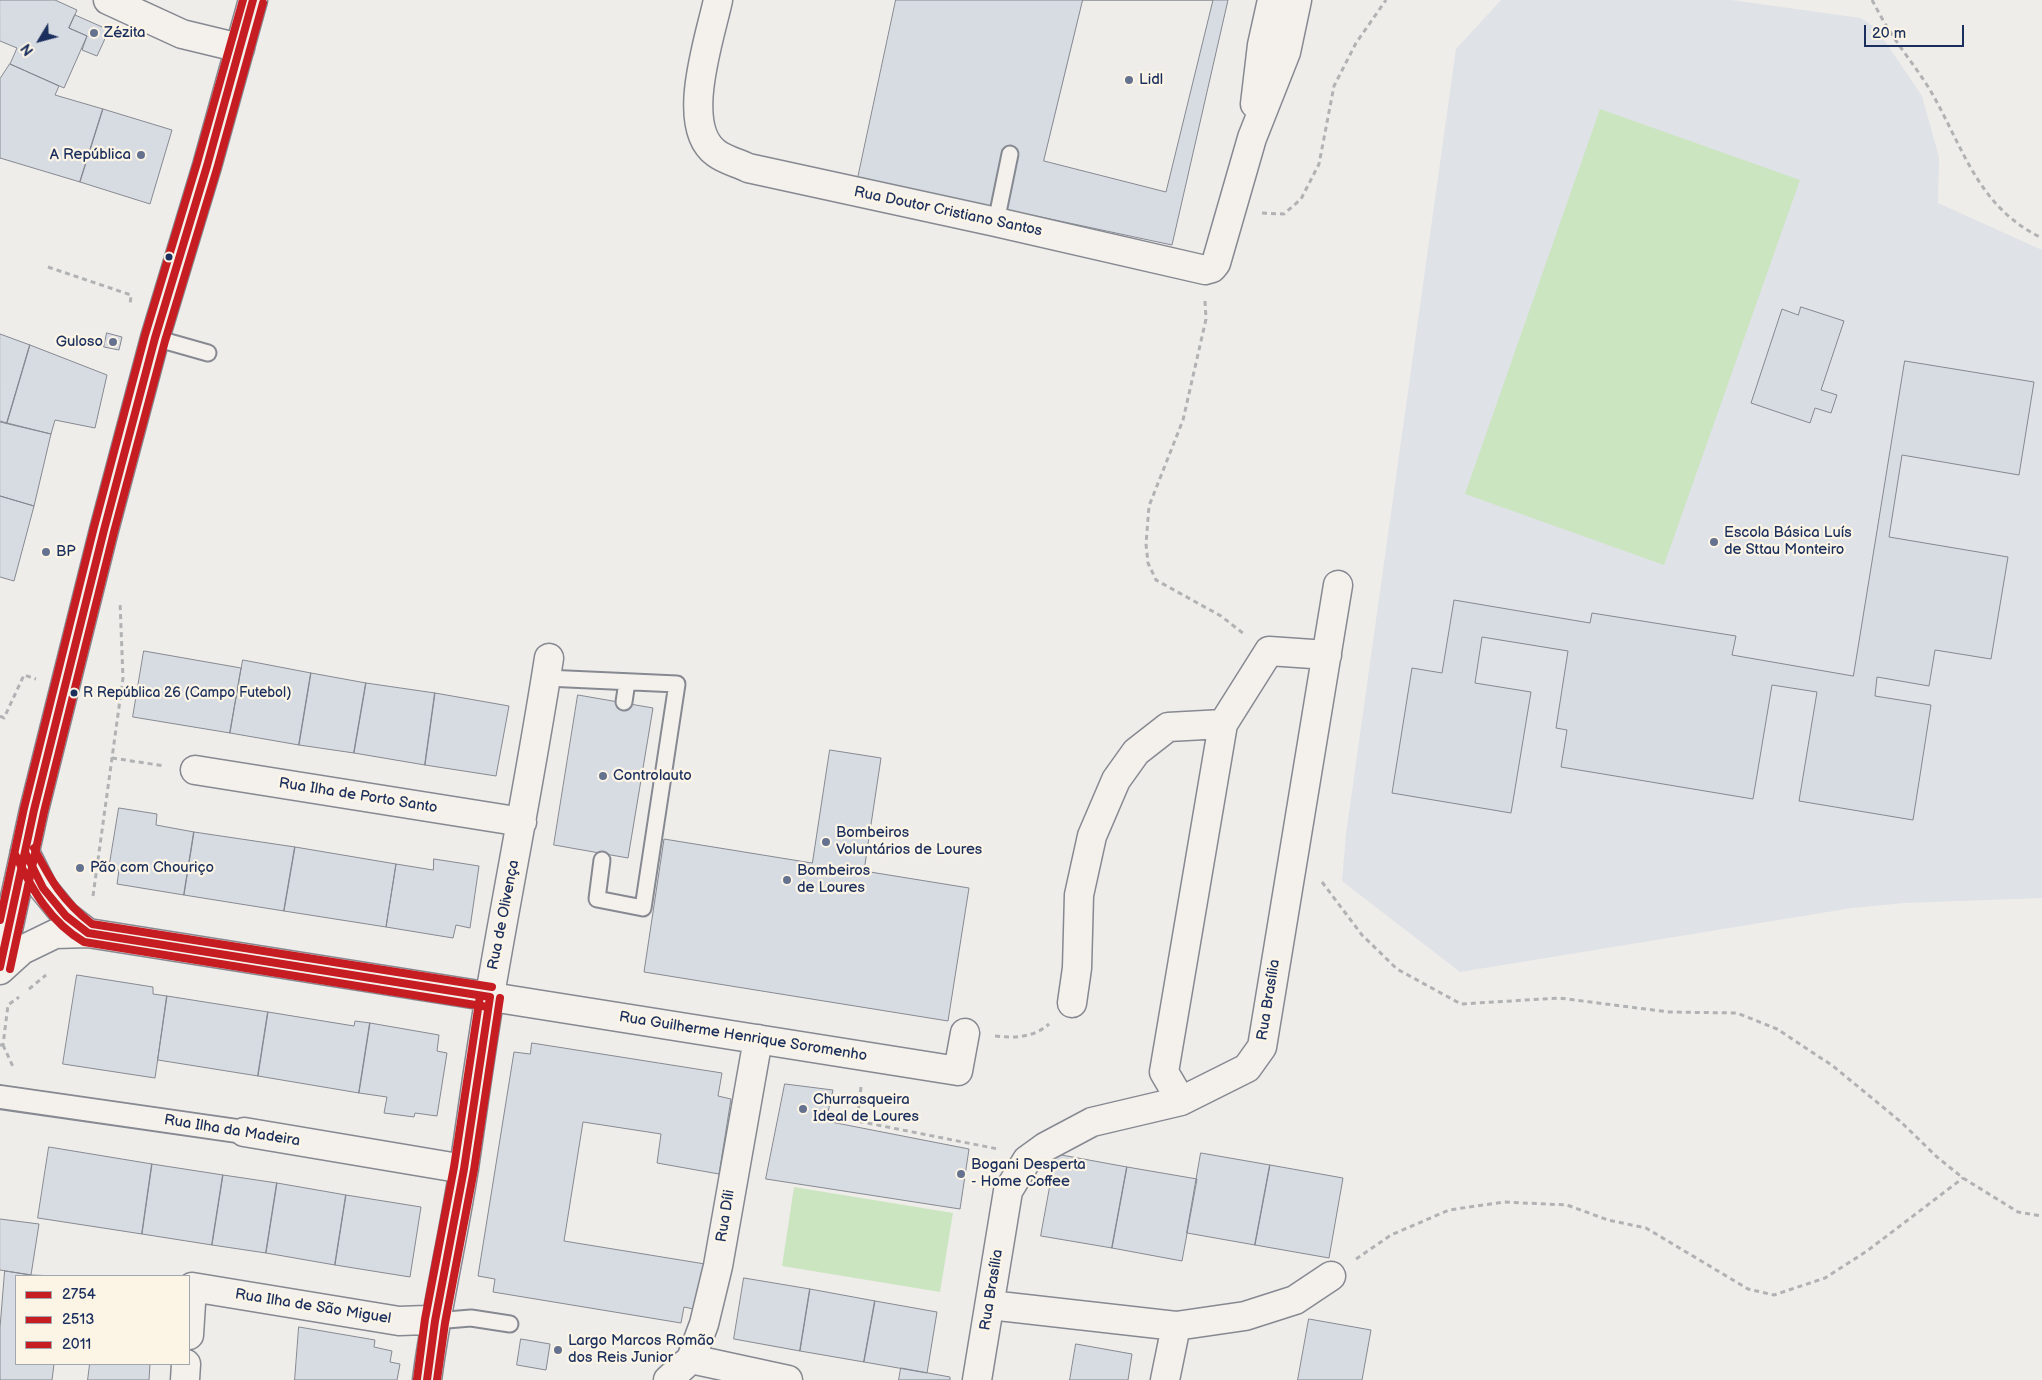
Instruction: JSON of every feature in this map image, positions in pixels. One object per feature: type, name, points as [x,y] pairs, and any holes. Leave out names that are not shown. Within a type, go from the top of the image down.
[{"type":"street","points":[[108,0],[182,34],[240,48]]},
{"type":"street","points":[[0,969],[25,852],[104,530],[155,338],[207,166],[253,0]]},
{"type":"street","name":"Rua Doutor Cristiano Santos","points":[[718,0],[698,90],[698,117],[703,135],[716,153],[748,168],[1204,270]]},
{"type":"street","points":[[1252,138],[1262,45],[1272,0]]},
{"type":"street","points":[[1204,270],[1212,268],[1216,263],[1252,138],[1286,52],[1297,0]]},
{"type":"street","name":"Rua Brasília","points":[[978,1380],[1008,1191],[1027,1160],[1045,1147],[1092,1122],[1181,1100],[1247,1068],[1262,1047],[1338,584]]},
{"type":"street","points":[[1181,1100],[1164,1072],[1222,724],[1269,651],[1327,655]]},
{"type":"street","name":"Rua de Olivença","points":[[427,1380],[435,1321],[464,1169],[490,996],[522,822],[547,668]]},
{"type":"street","points":[[1072,1003],[1077,968],[1079,895],[1092,836],[1116,780],[1136,752],[1168,727],[1222,724]]},
{"type":"street","name":"Rua Ilha de Porto Santo","points":[[195,770],[522,822]]},
{"type":"street","points":[[25,852],[43,888],[66,916],[88,932]]},
{"type":"street","points":[[0,969],[22,950],[55,934],[88,932]]},
{"type":"street","name":"Rua Guilherme Henrique Soromenho","points":[[88,932],[958,1071],[965,1033]]},
{"type":"street","name":"Rua Díli","points":[[668,1380],[691,1359],[704,1324],[718,1266],[758,1039]]},
{"type":"street","name":"Rua Ilha da Madeira","points":[[0,1097],[244,1132],[464,1169]]},
{"type":"street","points":[[990,1305],[1176,1326],[1254,1314],[1295,1300],[1331,1276]]},
{"type":"street","name":"Rua Ilha de São Miguel","points":[[190,1319],[192,1287],[400,1321],[435,1321]]},
{"type":"street","points":[[1170,1376],[1176,1326]]},
{"type":"street","points":[[691,1359],[788,1380]]},
{"type":"street","points":[[185,1380],[186,1365]]},
{"type":"lane","points":[[996,222],[1010,154]]},
{"type":"lane","points":[[155,338],[208,353]]},
{"type":"lane","points":[[547,668],[627,682],[677,684],[643,908],[597,899],[602,860]]},
{"type":"lane","points":[[624,702],[627,682]]},
{"type":"lane","points":[[435,1321],[471,1318],[510,1324]]},
{"type":"path","points":[[1232,207],[1267,214],[1284,214],[1301,199],[1319,164],[1334,86],[1356,43],[1386,0]]},
{"type":"path","points":[[1872,0],[1889,32],[1930,89],[1972,174],[1997,206],[2027,231],[2042,238]]},
{"type":"path","points":[[48,267],[132,295]]},
{"type":"path","points":[[1204,270],[1206,319],[1184,420],[1149,506],[1146,544],[1148,563],[1156,580],[1221,616],[1269,651]]},
{"type":"path","points":[[88,932],[123,678],[120,596]]},
{"type":"path","points":[[0,716],[4,718],[24,675],[64,689]]},
{"type":"path","points":[[112,758],[195,770]]},
{"type":"path","points":[[1294,846],[1362,935],[1397,969],[1461,1004],[1559,998],[1669,1012],[1738,1013],[1777,1029],[1833,1066],[1901,1122],[1962,1178],[2018,1212],[2042,1216]]},
{"type":"path","points":[[0,1045],[3,1045],[8,1005],[53,970]]},
{"type":"path","points":[[965,1033],[1019,1038],[1042,1031],[1072,1003]]},
{"type":"path","points":[[857,1121],[984,1146]]},
{"type":"path","points":[[1331,1276],[1392,1235],[1449,1210],[1504,1202],[1567,1205],[1608,1220],[1646,1228],[1748,1289],[1774,1295],[1825,1278],[1867,1251],[1962,1178]]},
{"type":"shaded area","name":"Escola Básica Luís de Sttau Monteiro","points":[[1501,0],[1731,0],[1861,18],[1876,28],[1922,96],[1939,157],[1938,203],[2042,250],[2042,898],[1905,903],[1852,908],[1460,972],[1342,881],[1346,834],[1456,49]]},
{"type":"green space","points":[[1600,109],[1800,180],[1664,565],[1465,494]]},
{"type":"green space","points":[[794,1187],[953,1213],[940,1292],[782,1266]]},
{"type":"building","points":[[0,0],[55,0],[77,10],[69,28],[87,36],[64,88],[10,64],[17,48],[0,41]]},
{"type":"building","points":[[896,0],[1228,0],[1172,245],[858,178]]},
{"type":"building","name":"Lidl","points":[[1083,0],[1213,0],[1166,192],[1044,161]]},
{"type":"building","name":"Zézita","points":[[75,15],[109,30],[97,56],[82,50],[87,36],[69,28]]},
{"type":"building","points":[[10,64],[59,86],[55,95],[103,109],[80,182],[0,158],[0,79]]},
{"type":"building","points":[[103,109],[172,130],[150,204],[80,182]]},
{"type":"building","points":[[1801,307],[1844,321],[1821,390],[1837,395],[1831,413],[1815,408],[1810,423],[1751,403],[1782,309],[1798,315]]},
{"type":"building","name":"Guloso","points":[[107,333],[122,337],[119,350],[104,347]]},
{"type":"building","points":[[0,334],[30,345],[7,423],[0,421]]},
{"type":"building","points":[[30,345],[107,375],[95,428],[55,420],[51,434],[7,423]]},
{"type":"building","points":[[1905,361],[2034,382],[2019,475],[1902,455],[1889,537],[2008,557],[1991,659],[1935,650],[1929,686],[1877,677],[1875,696],[1931,705],[1913,820],[1799,801],[1817,692],[1772,685],[1753,799],[1561,767],[1567,730],[1556,728],[1568,651],[1482,637],[1475,683],[1531,692],[1511,813],[1392,793],[1412,668],[1442,673],[1454,600],[1590,623],[1592,613],[1736,636],[1732,655],[1853,676]]},
{"type":"building","points":[[0,422],[51,434],[34,506],[0,496]]},
{"type":"building","points":[[0,496],[34,506],[14,581],[0,577]]},
{"type":"building","points":[[144,651],[241,668],[230,733],[133,717]]},
{"type":"building","points":[[243,660],[311,673],[299,745],[230,733]]},
{"type":"building","points":[[311,673],[366,683],[354,753],[299,745]]},
{"type":"building","points":[[366,683],[435,693],[425,765],[354,753]]},
{"type":"building","points":[[435,693],[509,706],[496,776],[425,765]]},
{"type":"building","name":"Controlauto","points":[[578,695],[653,708],[628,858],[554,845]]},
{"type":"building","name":"Bombeiros de Loures","points":[[830,750],[881,758],[864,871],[969,888],[948,1021],[644,972],[664,839],[812,863]]},
{"type":"building","points":[[119,808],[157,814],[156,825],[194,832],[184,895],[117,884],[119,870],[109,869]]},
{"type":"building","points":[[194,832],[295,847],[284,911],[184,895]]},
{"type":"building","points":[[295,847],[396,864],[386,927],[284,911]]},
{"type":"building","points":[[434,859],[479,866],[470,928],[456,925],[453,938],[386,927],[396,864],[433,870]]},
{"type":"building","points":[[77,975],[153,987],[153,994],[167,996],[155,1078],[63,1064]]},
{"type":"building","points":[[167,996],[268,1012],[258,1076],[158,1060]]},
{"type":"building","points":[[268,1012],[354,1026],[355,1021],[370,1023],[359,1093],[258,1076]]},
{"type":"building","points":[[370,1023],[439,1035],[437,1051],[447,1053],[437,1116],[415,1113],[414,1117],[384,1113],[387,1097],[359,1093]]},
{"type":"building","points":[[532,1043],[722,1073],[718,1096],[731,1099],[719,1174],[657,1163],[661,1134],[583,1122],[564,1241],[705,1264],[698,1310],[684,1307],[681,1323],[493,1292],[495,1279],[478,1276],[514,1052],[530,1054]]},
{"type":"building","points":[[785,1084],[833,1090],[826,1121],[969,1149],[960,1209],[766,1179]]},
{"type":"building","points":[[49,1147],[152,1164],[142,1234],[38,1218]]},
{"type":"building","points":[[1201,1153],[1270,1165],[1255,1245],[1187,1233]]},
{"type":"building","points":[[1056,1154],[1127,1167],[1112,1248],[1041,1236]]},
{"type":"building","points":[[152,1164],[223,1175],[212,1245],[142,1234]]},
{"type":"building","points":[[1270,1165],[1343,1178],[1329,1258],[1255,1245]]},
{"type":"building","points":[[1127,1167],[1197,1179],[1182,1261],[1112,1248]]},
{"type":"building","points":[[223,1175],[277,1183],[266,1253],[212,1245]]},
{"type":"building","points":[[277,1183],[346,1195],[335,1265],[266,1253]]},
{"type":"building","points":[[346,1195],[421,1207],[410,1277],[335,1265]]},
{"type":"building","points":[[0,1219],[39,1224],[31,1275],[0,1270]]},
{"type":"building","points":[[5,1271],[31,1275],[15,1275],[15,1365],[54,1365],[52,1380],[0,1380],[0,1328]]},
{"type":"building","points":[[744,1278],[810,1289],[800,1351],[734,1339]]},
{"type":"building","points":[[810,1289],[875,1301],[864,1362],[800,1351]]},
{"type":"building","points":[[875,1301],[937,1312],[927,1373],[864,1362]]},
{"type":"building","points":[[1309,1319],[1371,1330],[1362,1380],[1298,1380]]},
{"type":"building","points":[[299,1327],[375,1340],[374,1347],[392,1351],[390,1362],[400,1364],[397,1380],[295,1380]]},
{"type":"building","points":[[521,1339],[550,1344],[546,1370],[517,1365]]},
{"type":"building","points":[[1076,1344],[1132,1354],[1128,1380],[1070,1380]]},
{"type":"building","points":[[90,1365],[150,1365],[149,1380],[88,1380]]},
{"type":"building","points":[[901,1368],[950,1377],[950,1380],[899,1380]]},
{"type":"transit line","name":"2011","points":[[0,920],[24,808],[94,527],[145,335],[197,163],[243,0]]},
{"type":"transit line","name":"2754","points":[[0,967],[34,810],[104,530],[155,338],[207,166],[253,0]]},
{"type":"transit line","name":"2513","points":[[10,969],[44,812],[114,532],[165,341],[217,169],[263,3]]},
{"type":"transit line","name":"2011","points":[[34,848],[58,889],[73,907],[92,924],[492,987]]},
{"type":"transit line","name":"2754","points":[[25,852],[43,888],[66,916],[88,933],[490,997]]},
{"type":"transit line","name":"2513","points":[[16,856],[44,905],[61,925],[84,942],[488,1007]]},
{"type":"transit line","name":"2011","points":[[417,1379],[425,1319],[454,1167],[480,996]]},
{"type":"transit line","name":"2754","points":[[427,1380],[435,1321],[464,1169],[490,997]]},
{"type":"transit line","name":"2513","points":[[437,1380],[445,1323],[474,1170],[500,998]]},
{"type":"place","name":"Zézita","points":[[94,33]]},
{"type":"place","name":"Lidl","points":[[1129,80]]},
{"type":"place","name":"A República","points":[[141,155]]},
{"type":"place","name":"Guloso","points":[[113,342]]},
{"type":"place","name":"Escola Básica Luís de Sttau Monteiro","points":[[1714,542]]},
{"type":"place","name":"BP","points":[[46,552]]},
{"type":"place","name":"R República 26 (Campo Futebol)","points":[[74,693]]},
{"type":"place","name":"Controlauto","points":[[603,776]]},
{"type":"place","name":"Bombeiros Voluntários de Loures","points":[[826,842]]},
{"type":"place","name":"Pão com Chouriço","points":[[80,868]]},
{"type":"place","name":"Bombeiros de Loures","points":[[787,880]]},
{"type":"place","name":"Churrasqueira Ideal de Loures","points":[[803,1109]]},
{"type":"place","name":"Bogani Desperta - Home Coffee","points":[[961,1174]]},
{"type":"place","name":"Largo Marcos Romão dos Reis Junior","points":[[558,1350]]}]
